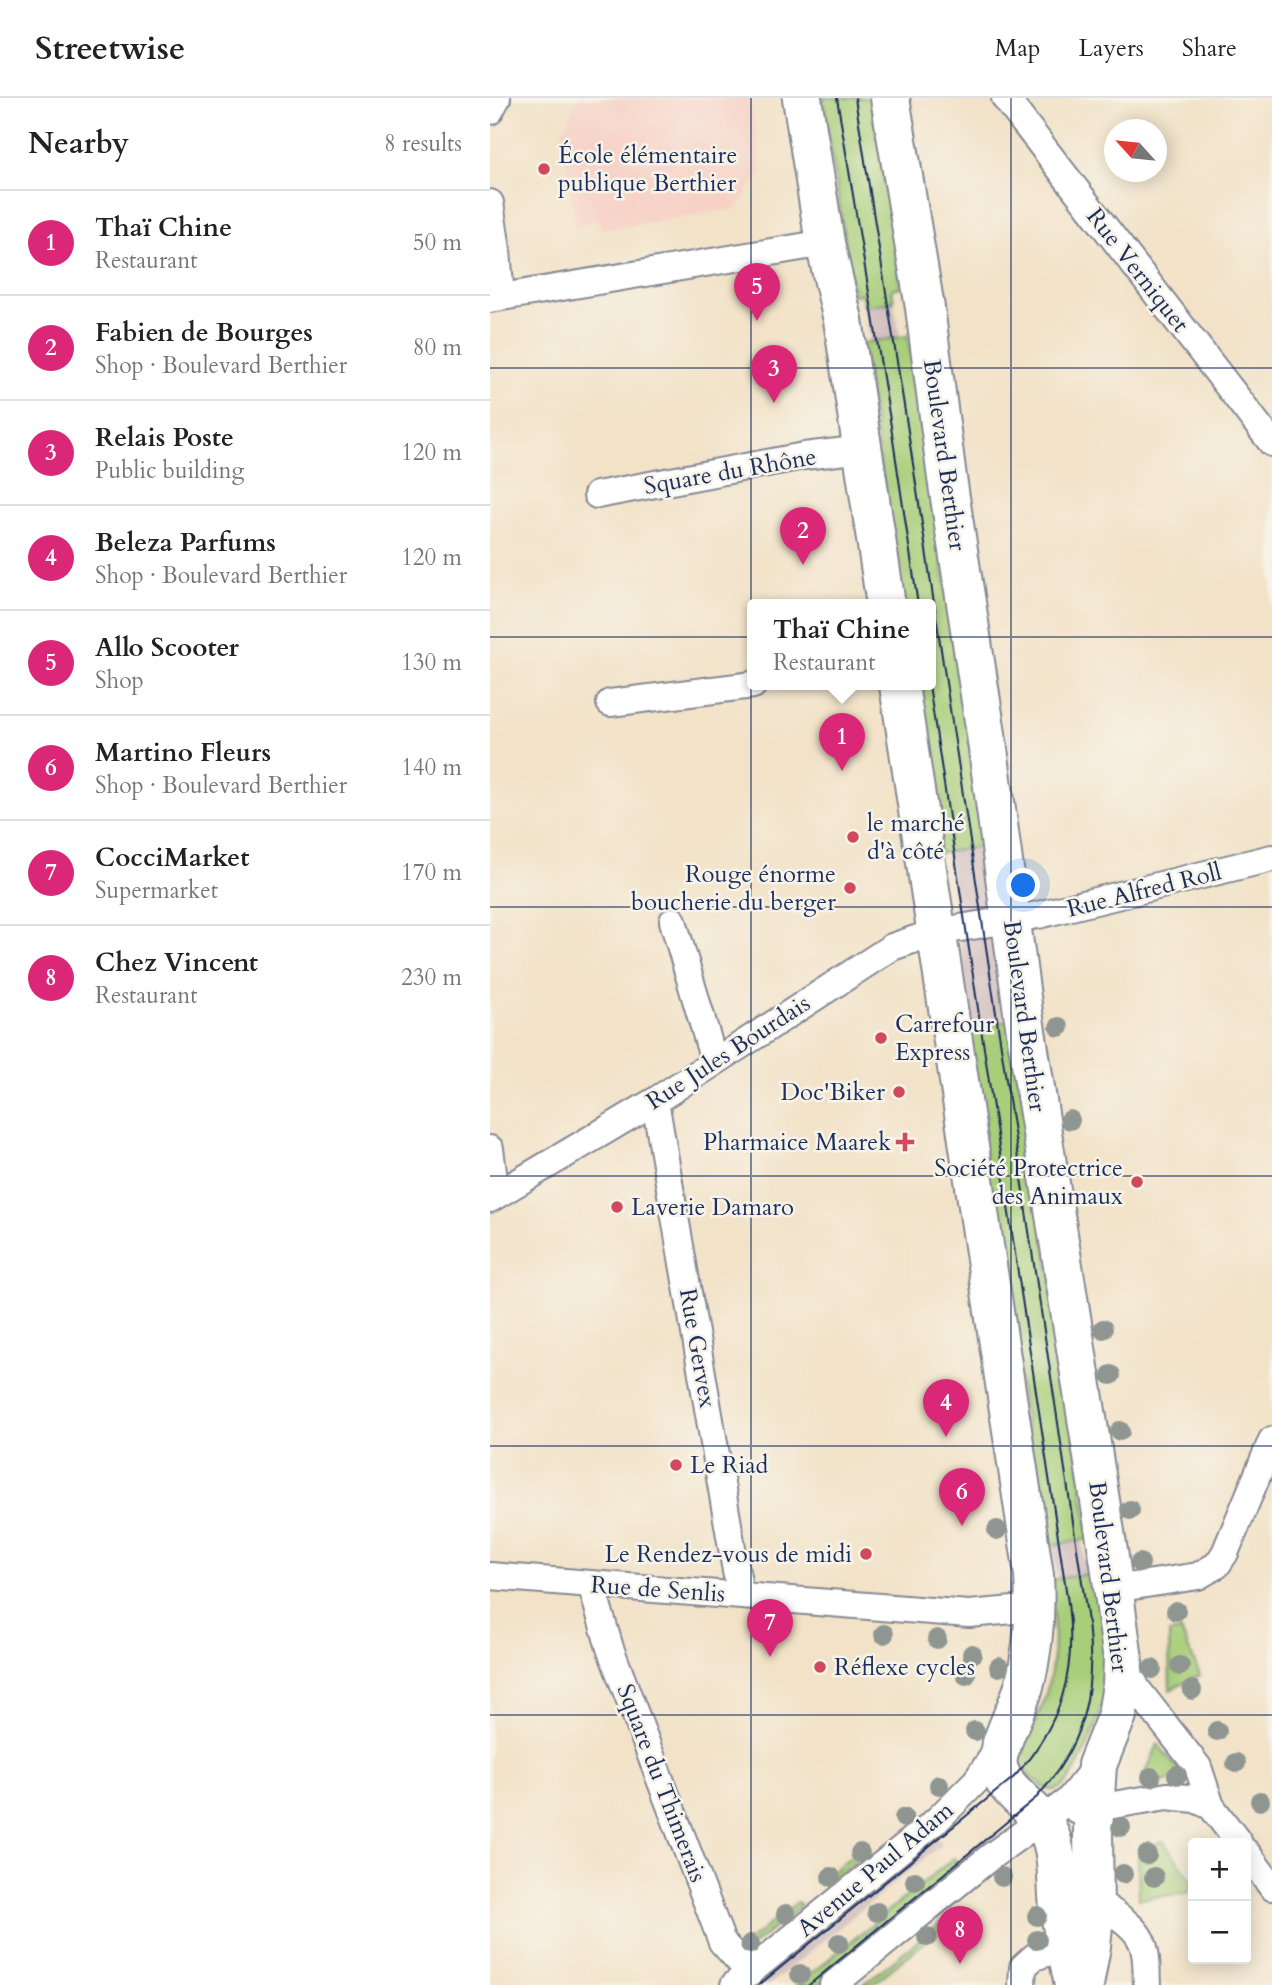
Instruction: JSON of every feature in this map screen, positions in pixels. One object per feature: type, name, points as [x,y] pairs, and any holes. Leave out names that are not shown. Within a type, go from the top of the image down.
[{"type":"main road","points":[[802,98],[825,243],[843,320],[885,599]]},
{"type":"main road","name":"Boulevard Berthier","points":[[890,98],[925,308],[947,478],[985,723],[1023,1012],[1123,1660],[1117,1715],[1097,1765],[1094,1900],[1091,1946],[1084,1985]]},
{"type":"main road","points":[[900,690],[1032,1558],[1036,1608],[1030,1659],[1024,1686],[998,1754],[998,1765],[1001,1775],[1043,1821],[1052,1842],[1066,1947],[1074,1985]]},
{"type":"street","points":[[490,110],[497,98]]},
{"type":"street","name":"Rue Verniquet","points":[[1004,98],[1272,443]]},
{"type":"street","points":[[490,203],[497,250],[495,298],[825,243]]},
{"type":"street","name":"Square du Rhône","points":[[597,495],[804,456],[863,449]]},
{"type":"street","points":[[610,703],[747,686]]},
{"type":"street","name":"Rue Alfred Roll","points":[[974,926],[1058,911],[1272,858]]},
{"type":"street","points":[[673,921],[714,1061]]},
{"type":"street","name":"Rue Jules Bourdais","points":[[493,1197],[655,1101],[885,951],[917,937],[974,926]]},
{"type":"street","name":"Rue Gervex","points":[[655,1101],[740,1594]]},
{"type":"street","points":[[490,1149],[493,1197]]},
{"type":"street","points":[[1114,1589],[1198,1576],[1217,1565],[1225,1553],[1272,1440]]},
{"type":"street","name":"Rue de Senlis","points":[[490,1576],[969,1614],[1036,1608]]},
{"type":"street","name":"Square du Thimerais","points":[[592,1584],[610,1648],[722,1942],[742,1979]]},
{"type":"street","points":[[1123,1660],[1138,1689],[1198,1767],[1211,1806],[1235,1838]]},
{"type":"street","name":"Avenue Paul Adam","points":[[742,1979],[957,1802],[990,1762],[1003,1741]]},
{"type":"street","name":"Boulevard Berthier","points":[[1043,1821],[1068,1801],[1097,1765]]},
{"type":"street","points":[[833,1985],[990,1857],[1043,1821],[1094,1807],[1178,1796],[1211,1806]]},
{"type":"street","points":[[1251,1859],[1272,1887]]},
{"type":"street","points":[[1094,1900],[1133,1929],[1141,1939],[1145,1953],[1147,1985]]},
{"type":"street","points":[[1022,1985],[1023,1967],[1034,1957],[1066,1947]]},
{"type":"shaded area","points":[[579,98],[750,98],[762,171],[735,209],[600,230],[598,220],[576,226],[562,131]]},
{"type":"shaded area","points":[[894,302],[900,337],[870,342],[864,306]]},
{"type":"shaded area","points":[[977,847],[1003,1021],[973,1026],[947,852]]},
{"type":"shaded area","points":[[1082,1540],[1087,1574],[1057,1579],[1052,1545]]},
{"type":"shaded area","points":[[934,1833],[942,1844],[769,1985],[748,1985]]},
{"type":"green space","points":[[823,98],[871,98],[901,287],[892,289],[894,302],[864,306],[862,294],[853,295]]},
{"type":"green space","points":[[908,336],[985,846],[940,853],[915,690],[936,690],[936,599],[901,599],[862,343]]},
{"type":"green space","points":[[1011,1020],[1090,1539],[1044,1546],[965,1027]]},
{"type":"green space","points":[[1096,1573],[1107,1647],[1106,1690],[1081,1760],[1066,1783],[1058,1789],[1050,1790],[1026,1772],[1019,1760],[1022,1747],[1040,1712],[1050,1679],[1054,1630],[1049,1580]]},
{"type":"green space","points":[[1181,1631],[1200,1675],[1170,1690],[1169,1633]]},
{"type":"green space","points":[[1158,1744],[1183,1779],[1144,1784],[1143,1780]]},
{"type":"green space","points":[[1163,1841],[1188,1875],[1188,1892],[1139,1899],[1138,1851]]},
{"type":"green space","points":[[861,1848],[866,1854],[830,1882],[826,1877]]},
{"type":"green space","points":[[954,1858],[962,1868],[819,1985],[797,1985]]},
{"type":"green space","points":[[797,1902],[801,1906],[749,1948],[745,1944]]},
{"type":"green space","points":[[945,1919],[948,1923],[872,1985],[863,1985]]},
{"type":"tram line","points":[[837,98],[917,599]]},
{"type":"tram line","points":[[855,98],[933,599]]},
{"type":"tram line","points":[[809,1985],[1037,1797],[1067,1756],[1084,1713],[1088,1690],[1090,1642],[1087,1615],[936,616]]},
{"type":"tram line","points":[[759,1985],[1014,1777],[1044,1738],[1062,1697],[1067,1675],[1070,1652],[1068,1603],[930,690]]},
{"type":"place","name":"École élémentaire publique Berthier","points":[[544,169]]},
{"type":"place","name":"Allo Scooter","points":[[757,321]]},
{"type":"place","name":"Relais Poste","points":[[774,403]]},
{"type":"place","name":"Fabien de Bourges","points":[[803,565]]},
{"type":"place","name":"Thaï Chine","points":[[842,771]]},
{"type":"place","name":"le marché d'à côté","points":[[853,837]]},
{"type":"place","name":"Rouge énorme boucherie du berger","points":[[850,888]]},
{"type":"place","name":"Carrefour Express","points":[[881,1038]]},
{"type":"place","name":"Doc'Biker","points":[[899,1092]]},
{"type":"place","name":"Pharmaice Maarek","points":[[905,1142]]},
{"type":"place","name":"Société Protectrice des Animaux","points":[[1137,1182]]},
{"type":"place","name":"Laverie Damaro","points":[[617,1207]]},
{"type":"place","name":"Beleza Parfums","points":[[946,1437]]},
{"type":"place","name":"Le Riad","points":[[676,1465]]},
{"type":"place","name":"Martino Fleurs","points":[[962,1526]]},
{"type":"place","name":"Le Rendez-vous de midi","points":[[866,1554]]},
{"type":"place","name":"CocciMarket","points":[[770,1657]]},
{"type":"place","name":"Réflexe cycles","points":[[820,1667]]},
{"type":"place","name":"Chez Vincent","points":[[960,1964]]}]
